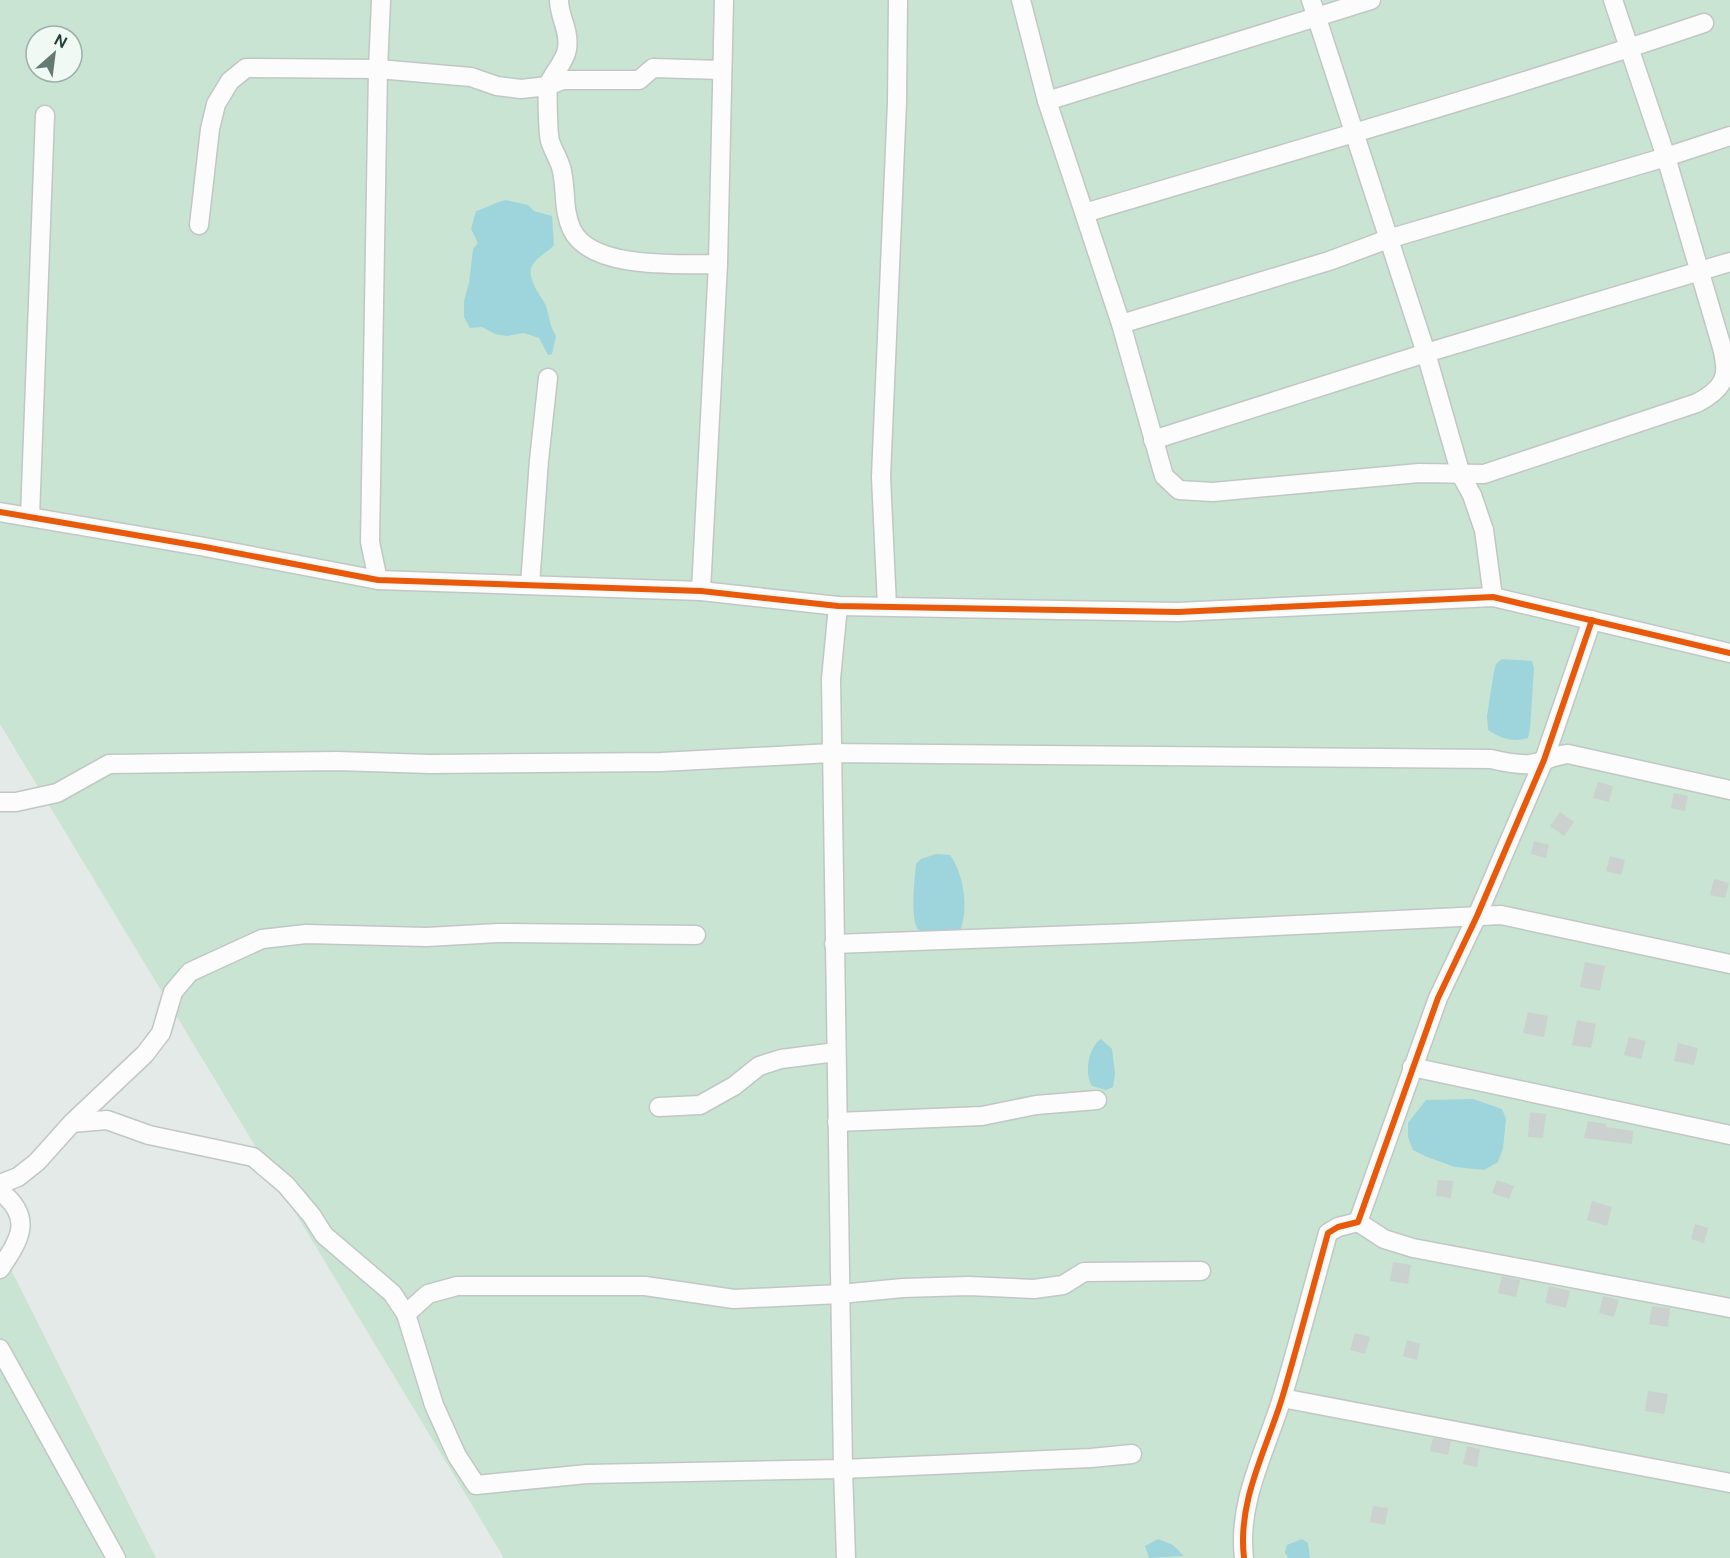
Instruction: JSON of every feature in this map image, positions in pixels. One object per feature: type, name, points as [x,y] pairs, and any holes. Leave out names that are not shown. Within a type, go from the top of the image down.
[{"type":"street","points":[[378,580],[370,542],[381,0]]},
{"type":"street","points":[[559,0],[567,29],[567,50],[549,86],[550,140],[561,167],[566,212],[573,231],[584,245],[605,255],[647,263],[718,264]]},
{"type":"street","points":[[701,591],[718,264],[724,0]]},
{"type":"street","points":[[887,606],[881,477],[897,102],[898,0]]},
{"type":"street","points":[[1021,0],[1047,101],[1121,324],[1164,476],[1179,490],[1213,492],[1419,472],[1484,474],[1717,395],[1726,385],[1730,373],[1729,358],[1718,334],[1666,157],[1613,0]]},
{"type":"street","points":[[1047,101],[1314,9],[1371,0]]},
{"type":"street","points":[[1314,9],[1356,132],[1388,239],[1426,353],[1461,475],[1472,495],[1484,530],[1493,597]]},
{"type":"street","points":[[1086,213],[1630,48],[1704,23]]},
{"type":"street","points":[[199,225],[210,129],[216,104],[230,81],[246,68],[378,69],[471,77],[498,86],[521,89],[549,86],[563,80],[639,80],[653,68],[723,70]]},
{"type":"street","points":[[30,517],[45,115]]},
{"type":"street","points":[[1121,324],[1329,261],[1388,239],[1730,136]]},
{"type":"street","points":[[1153,440],[1426,353],[1730,262]]},
{"type":"street","points":[[530,585],[539,460],[548,378]]},
{"type":"street","points":[[0,512],[378,580],[701,591],[838,606],[1178,612],[1493,597],[1730,653]]},
{"type":"street","points":[[838,606],[831,680],[831,753],[846,1558]]},
{"type":"street","points":[[1358,1222],[1438,998],[1477,916],[1544,760],[1592,620]]},
{"type":"street","points":[[0,802],[16,802],[57,793],[109,764],[337,761],[430,764],[661,762],[831,753],[1491,759],[1519,764],[1532,764],[1568,754],[1730,790]]},
{"type":"street","points":[[834,944],[1132,933],[1501,915],[1730,964]]},
{"type":"street","points":[[0,1184],[18,1177],[37,1162],[72,1123],[145,1054],[160,1033],[173,992],[190,972],[262,939],[306,934],[427,937],[498,933],[696,935]]},
{"type":"street","points":[[659,1107],[700,1106],[734,1086],[759,1066],[781,1059],[836,1052]]},
{"type":"street","points":[[1412,1067],[1730,1135]]},
{"type":"street","points":[[837,1122],[982,1116],[1036,1106],[1097,1100]]},
{"type":"street","points":[[72,1123],[107,1120],[149,1135],[254,1157],[286,1185],[312,1216],[324,1235],[392,1293],[406,1314],[434,1405],[457,1456],[476,1485],[586,1474],[843,1469],[1091,1458],[1132,1454]]},
{"type":"street","points":[[0,1191],[10,1199],[20,1214],[21,1232],[13,1250],[0,1269]]},
{"type":"street","points":[[1244,1558],[1242,1540],[1250,1488],[1282,1398],[1328,1233],[1338,1227],[1358,1222],[1384,1239],[1413,1248],[1730,1308]]},
{"type":"street","points":[[406,1314],[428,1293],[457,1286],[645,1286],[734,1299],[840,1294],[903,1288],[969,1286],[1034,1289],[1063,1285],[1084,1272],[1201,1271]]},
{"type":"street","points":[[0,1349],[116,1558]]},
{"type":"street","points":[[1282,1398],[1730,1483]]},
{"type":"green space","points":[[0,0],[1730,0],[1730,1558],[504,1558],[0,724]]},
{"type":"green space","points":[[0,1248],[156,1558],[0,1558]]},
{"type":"water","points":[[506,200],[528,205],[534,211],[552,216],[554,245],[535,262],[531,274],[556,336],[552,354],[548,355],[539,338],[524,333],[507,336],[495,334],[482,327],[470,328],[464,317],[464,301],[469,283],[473,249],[478,243],[471,229],[476,211]]},
{"type":"water","points":[[1502,659],[1532,661],[1534,668],[1528,738],[1507,739],[1488,730],[1487,716],[1494,671],[1496,664]]},
{"type":"water","points":[[936,854],[950,855],[959,872],[964,892],[964,913],[960,931],[926,934],[918,929],[915,922],[916,864],[921,859]]},
{"type":"water","points":[[1101,1039],[1112,1049],[1115,1074],[1113,1087],[1106,1090],[1092,1086],[1088,1074],[1090,1054]]},
{"type":"water","points":[[1473,1099],[1502,1109],[1506,1119],[1503,1148],[1498,1162],[1484,1170],[1455,1167],[1413,1150],[1408,1137],[1408,1123],[1426,1100]]},
{"type":"water","points":[[1158,1539],[1173,1545],[1184,1556],[1149,1558],[1145,1546]]},
{"type":"water","points":[[1302,1539],[1308,1543],[1310,1558],[1288,1558],[1285,1552],[1287,1545]]},
{"type":"building","points":[[1598,782],[1613,786],[1609,802],[1593,798]]},
{"type":"building","points":[[1674,793],[1688,796],[1685,811],[1671,808]]},
{"type":"building","points":[[1560,812],[1574,822],[1564,836],[1550,826]]},
{"type":"building","points":[[1534,841],[1549,845],[1546,858],[1531,854]]},
{"type":"building","points":[[1610,856],[1625,860],[1621,875],[1606,871]]},
{"type":"building","points":[[1714,879],[1729,883],[1725,898],[1710,895]]},
{"type":"building","points":[[1585,962],[1605,966],[1600,991],[1580,987]]},
{"type":"building","points":[[1528,1012],[1548,1016],[1544,1037],[1523,1033]]},
{"type":"building","points":[[1577,1020],[1596,1024],[1591,1048],[1572,1045]]},
{"type":"building","points":[[1629,1037],[1646,1041],[1641,1059],[1624,1055]]},
{"type":"building","points":[[1678,1043],[1698,1048],[1694,1065],[1674,1061]]},
{"type":"building","points":[[1530,1112],[1546,1114],[1543,1138],[1528,1137]]},
{"type":"building","points":[[1588,1121],[1606,1124],[1606,1127],[1633,1131],[1632,1144],[1584,1138]]},
{"type":"building","points":[[1438,1180],[1453,1181],[1451,1198],[1436,1196]]},
{"type":"building","points":[[1497,1180],[1514,1186],[1509,1199],[1492,1193]]},
{"type":"building","points":[[1592,1201],[1612,1207],[1607,1226],[1587,1220]]},
{"type":"building","points":[[1695,1224],[1708,1228],[1704,1243],[1691,1239]]},
{"type":"building","points":[[1393,1262],[1411,1265],[1408,1284],[1390,1281]]},
{"type":"building","points":[[1502,1276],[1520,1280],[1516,1297],[1498,1293]]},
{"type":"building","points":[[1549,1286],[1570,1291],[1566,1308],[1545,1303]]},
{"type":"building","points":[[1603,1296],[1619,1300],[1614,1317],[1599,1313]]},
{"type":"building","points":[[1652,1306],[1670,1308],[1668,1327],[1649,1324]]},
{"type":"building","points":[[1355,1333],[1370,1337],[1365,1354],[1350,1350]]},
{"type":"building","points":[[1407,1340],[1420,1344],[1417,1360],[1403,1356]]},
{"type":"building","points":[[1648,1391],[1668,1394],[1664,1414],[1645,1411]]},
{"type":"building","points":[[1433,1438],[1451,1441],[1448,1455],[1430,1451]]},
{"type":"building","points":[[1467,1446],[1480,1449],[1477,1467],[1463,1464]]},
{"type":"building","points":[[1373,1506],[1388,1508],[1385,1525],[1370,1522]]},
{"type":"cycle path","points":[[0,512],[205,547],[378,580],[701,591],[838,606],[1178,612],[1493,597],[1730,653]]},
{"type":"cycle path","points":[[1244,1558],[1243,1537],[1249,1495],[1283,1395],[1328,1233],[1338,1227],[1358,1222],[1438,998],[1477,916],[1544,760],[1592,620]]}]
